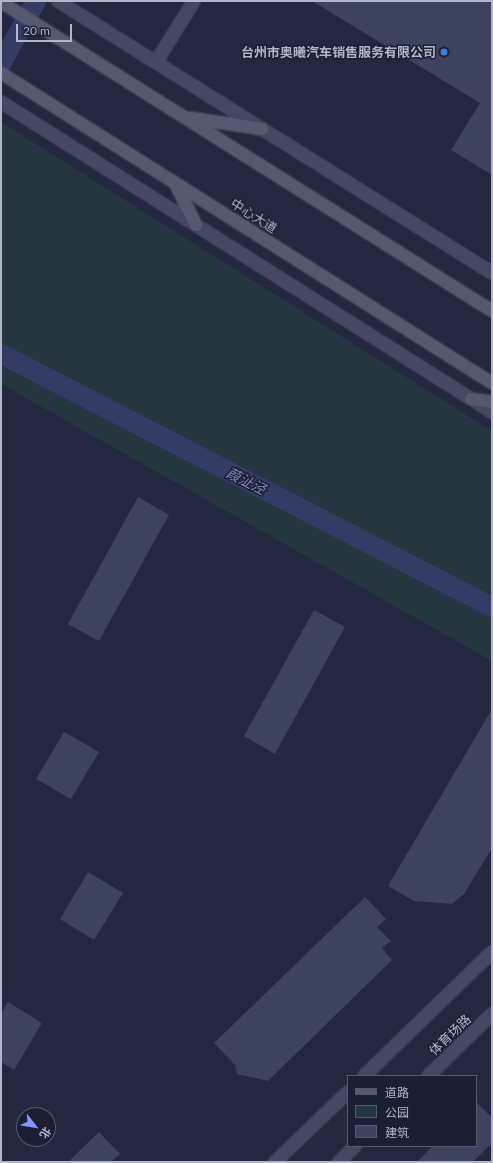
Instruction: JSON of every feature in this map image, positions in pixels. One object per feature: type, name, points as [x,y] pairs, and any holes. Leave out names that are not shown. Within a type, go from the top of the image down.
[{"type":"main road","points":[[58,1],[492,273]]},
{"type":"main road","points":[[156,62],[194,1]]},
{"type":"main road","points":[[1,2],[492,311]]},
{"type":"main road","name":"中心大道","points":[[6,76],[492,383]]},
{"type":"main road","points":[[1,102],[492,412]]},
{"type":"main road","points":[[185,117],[262,129]]},
{"type":"main road","points":[[174,182],[196,225]]},
{"type":"main road","points":[[471,399],[492,402]]},
{"type":"main road","points":[[365,1075],[492,952]]},
{"type":"main road","name":"体育场路","points":[[429,1075],[492,1014]]},
{"type":"main road","points":[[276,1162],[347,1093]]},
{"type":"main road","points":[[338,1162],[354,1147]]},
{"type":"green space","points":[[1,122],[492,431],[492,661],[1,384]]},
{"type":"building","name":"台州市奥曦汽车销售服务有限公司","points":[[312,1],[492,1],[492,175],[451,150],[480,103]]},
{"type":"building","points":[[138,497],[169,515],[99,641],[68,624]]},
{"type":"building","points":[[314,610],[345,627],[275,754],[244,736]]},
{"type":"building","points":[[492,709],[492,848],[464,894],[452,904],[414,901],[388,886]]},
{"type":"building","points":[[64,732],[99,752],[71,799],[36,779]]},
{"type":"building","points":[[88,872],[123,893],[94,940],[60,919]]},
{"type":"building","points":[[365,897],[386,919],[377,927],[391,941],[382,948],[392,960],[268,1081],[237,1074],[235,1065],[214,1043]]},
{"type":"building","points":[[8,1002],[42,1023],[14,1070],[1,1062],[1,1014]]},
{"type":"building","points":[[477,1103],[492,1118],[492,1143],[473,1162],[417,1162],[432,1147],[477,1147]]},
{"type":"building","points":[[99,1132],[120,1154],[111,1162],[68,1162]]},
{"type":"waterway","points":[[1,64],[36,1]]},
{"type":"waterway","name":"葭沚泾","points":[[1,354],[492,607]]},
{"type":"place","name":"台州市奥曦汽车销售服务有限公司","points":[[444,52]]}]
